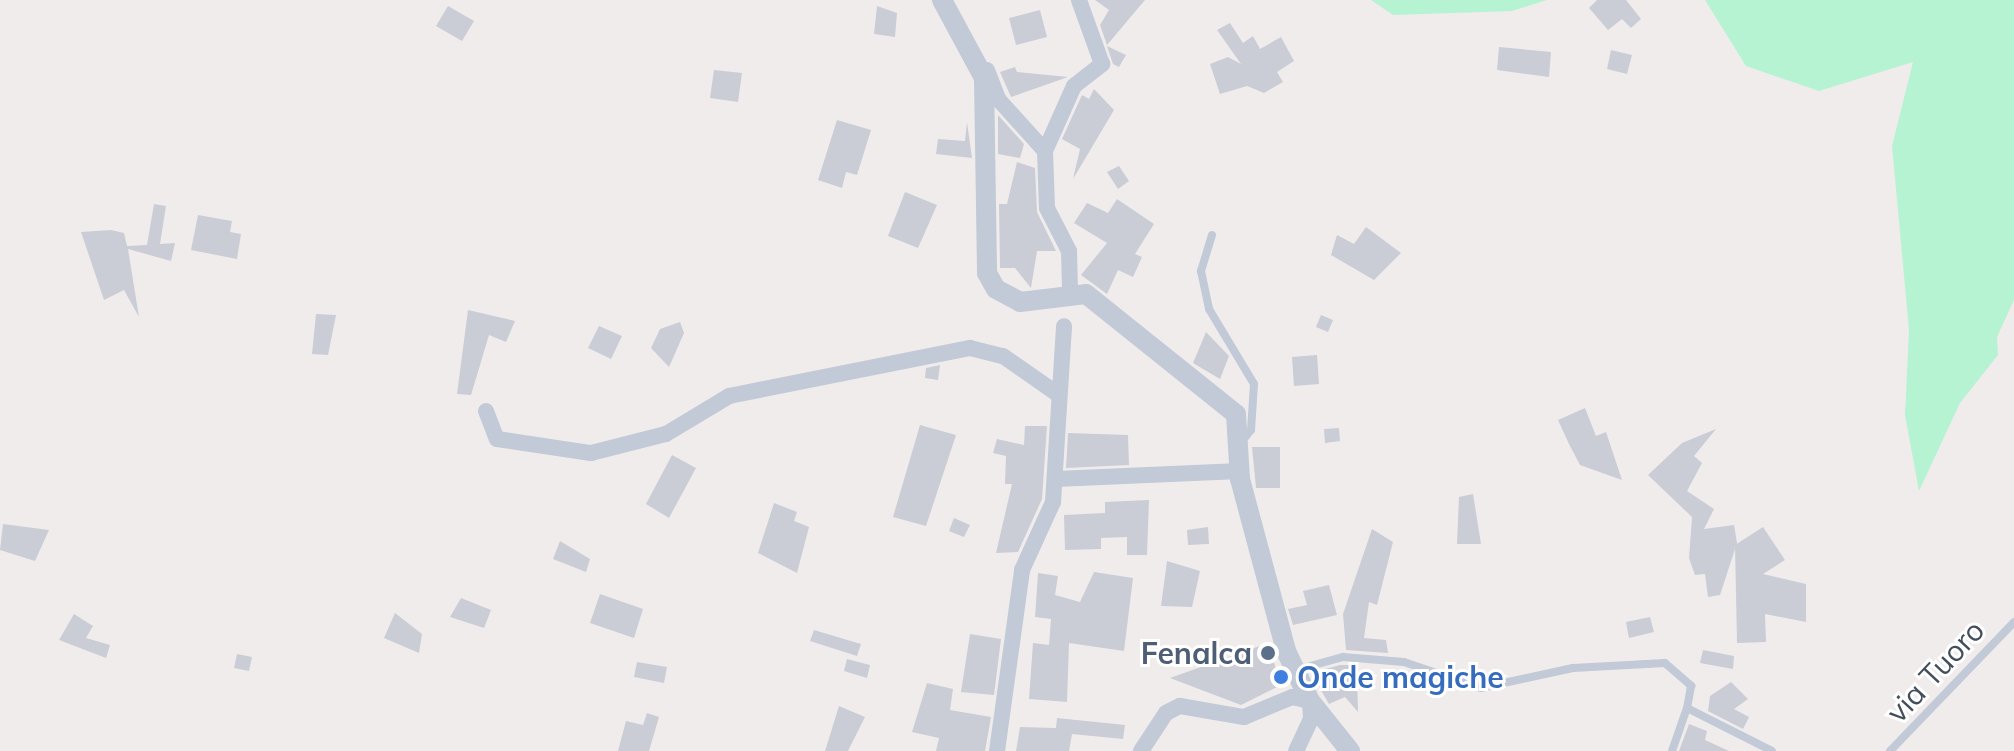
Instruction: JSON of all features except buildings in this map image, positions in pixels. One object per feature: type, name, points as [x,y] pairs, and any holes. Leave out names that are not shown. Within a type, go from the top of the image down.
[{"type":"street","points":[[1070,291],[1069,251],[1047,208],[1045,151],[1074,86],[1102,64],[1079,0]]},
{"type":"street","points":[[944,5],[998,99],[1045,151]]},
{"type":"street","points":[[944,5],[984,78],[987,273],[996,289],[1020,302],[1070,291],[1101,303],[1228,405],[1241,441],[1240,471],[1296,671],[1310,701],[1350,751]]},
{"type":"street","points":[[997,751],[1022,570],[1056,479],[1064,326]]},
{"type":"street","points":[[486,411],[497,439],[591,453],[666,434],[729,396],[970,348],[1003,356],[1059,395]]},
{"type":"street","points":[[1056,479],[1240,471]]},
{"type":"street","points":[[1141,751],[1166,713],[1180,706],[1244,717],[1292,697],[1310,701]]},
{"type":"street","points":[[1296,751],[1311,719],[1310,701]]},
{"type":"lane","points":[[1212,235],[1201,271],[1209,309],[1254,384],[1251,430],[1241,441]]},
{"type":"lane","name":"via Tuoro","points":[[1890,751],[2014,622]]},
{"type":"lane","points":[[1296,671],[1343,657],[1404,662],[1481,688],[1573,668],[1665,663],[1691,686],[1672,751]]},
{"type":"lane","points":[[1687,708],[1772,751]]},
{"type":"green space","points":[[1371,0],[1547,0],[1512,11],[1393,15]]},
{"type":"green space","points":[[1705,0],[2014,0],[2014,300],[1997,337],[1998,355],[1960,403],[1919,491],[1905,415],[1909,330],[1892,146],[1913,62],[1819,91],[1746,66]]},
{"type":"place","name":"Fenalca","points":[[1268,653]]},
{"type":"place","name":"Onde magiche","points":[[1281,677]]}]
